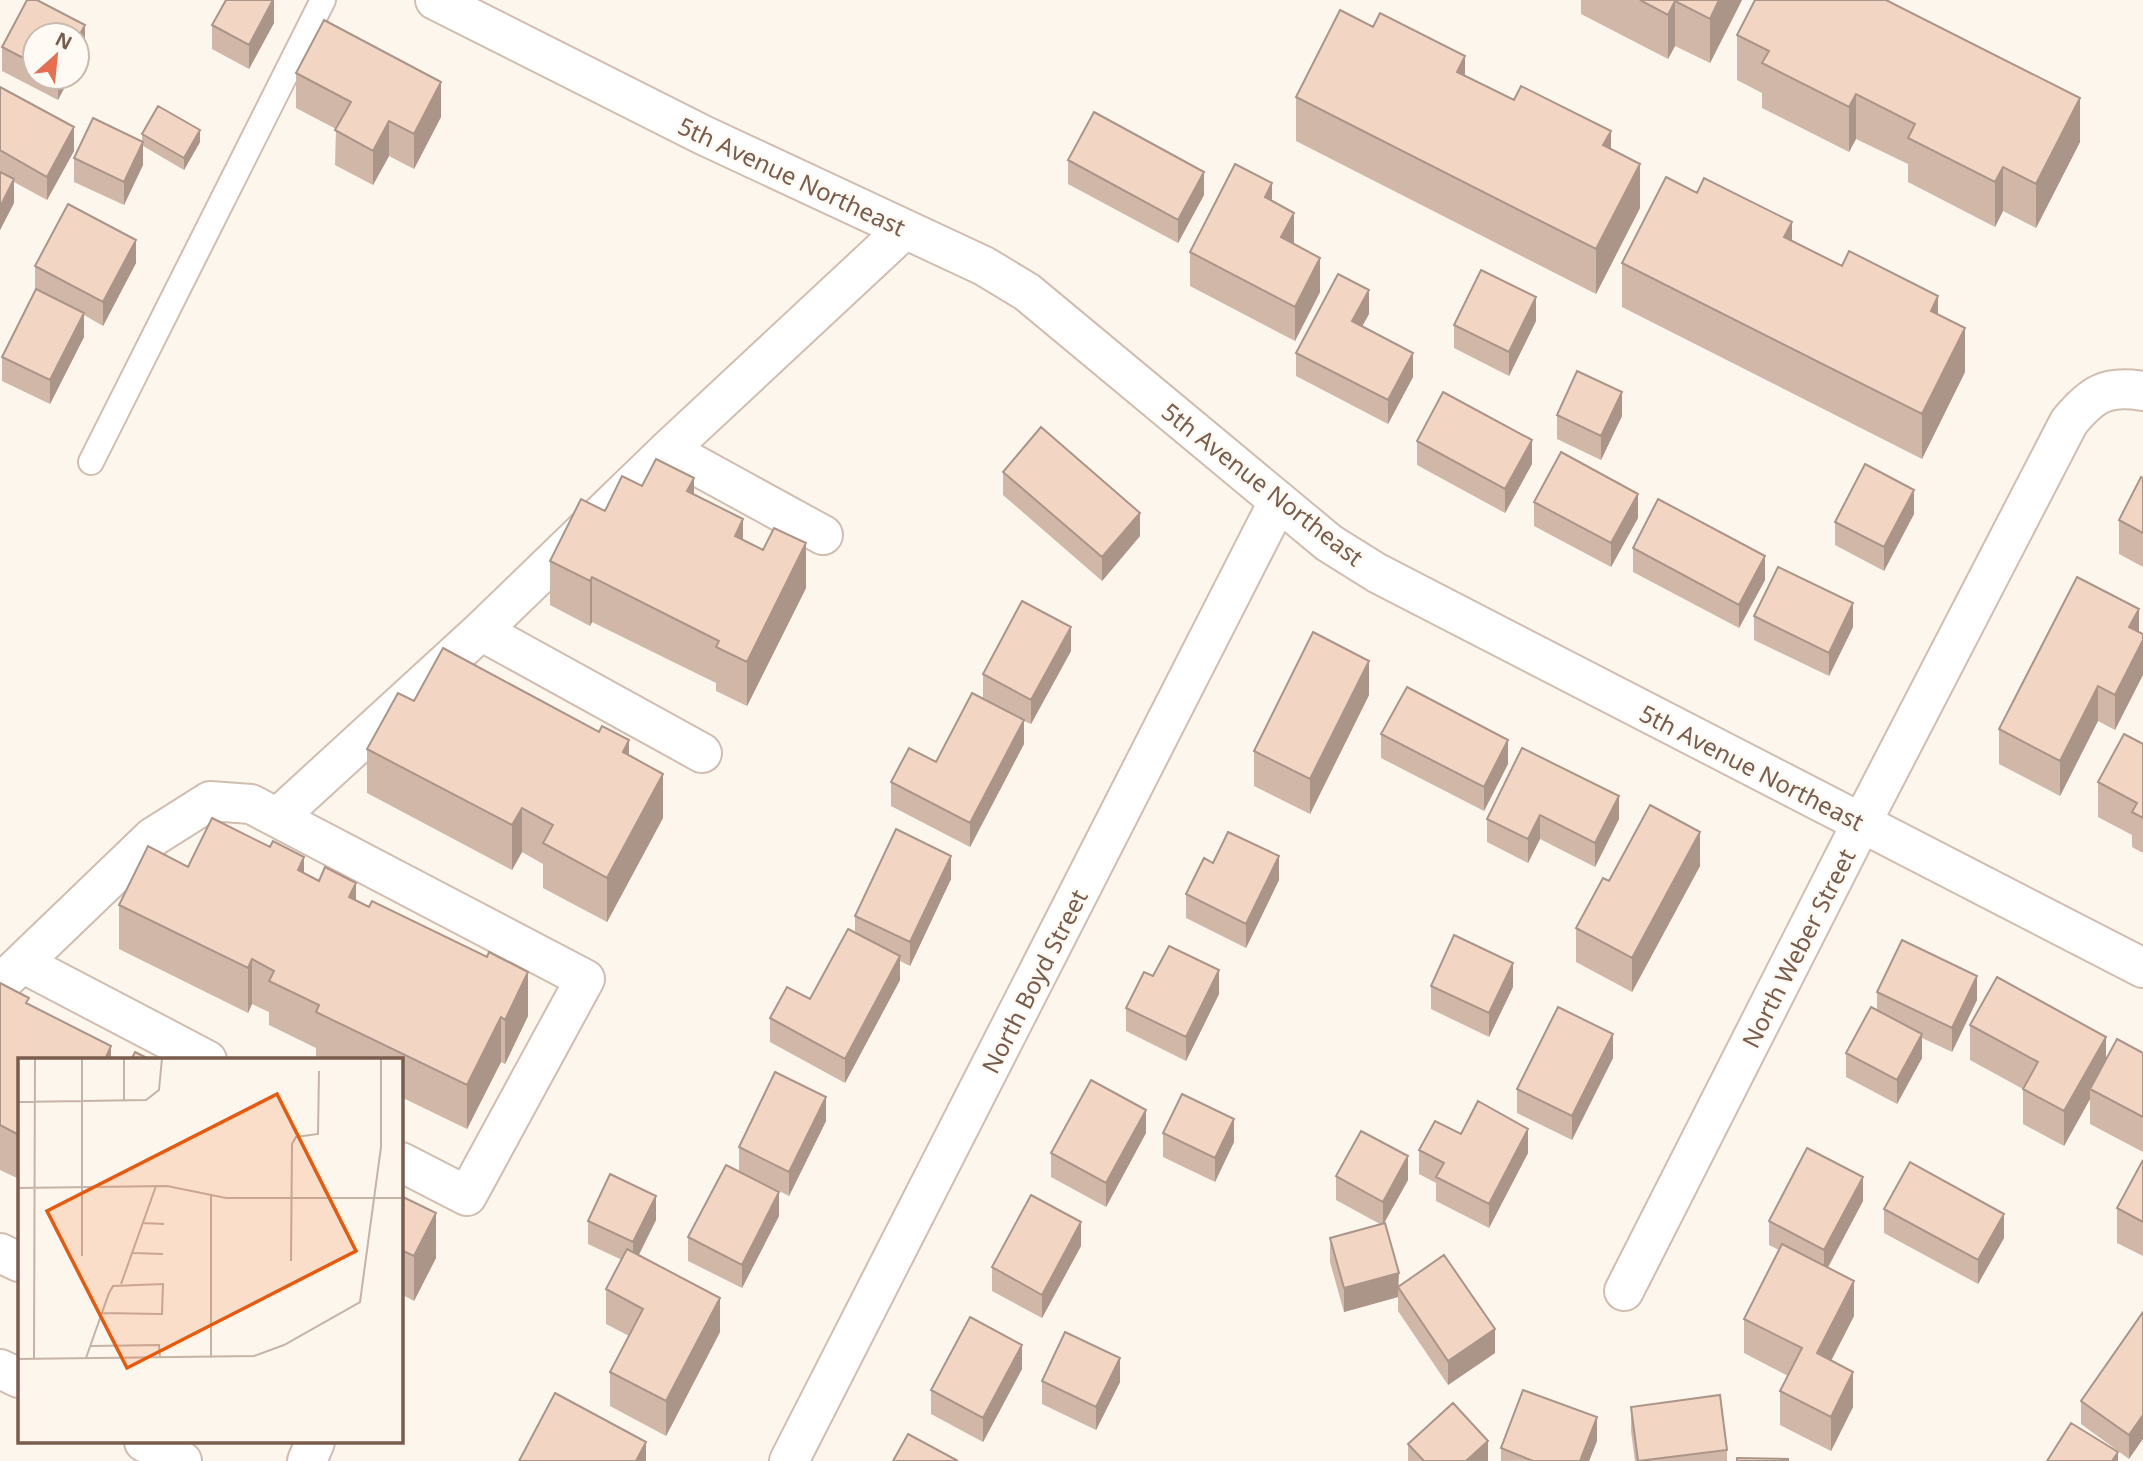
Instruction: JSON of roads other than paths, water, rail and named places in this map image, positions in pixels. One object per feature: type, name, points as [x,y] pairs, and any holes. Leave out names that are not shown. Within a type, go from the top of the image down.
[{"type":"street","name":"5th Avenue Northeast","points":[[435,0],[703,135],[984,266],[1027,292],[1329,543],[1377,573],[2143,968]]},
{"type":"street","points":[[278,817],[481,631],[668,450],[905,229]]},
{"type":"street","name":"North Weber Street","points":[[1624,1291],[2069,422],[2084,404],[2104,391],[2124,388],[2143,391]]},
{"type":"street","points":[[668,450],[823,535]]},
{"type":"street","name":"North Boyd Street","points":[[789,1461],[1278,502]]},
{"type":"street","points":[[481,631],[702,753]]},
{"type":"street","points":[[202,1058],[11,974],[153,838],[210,801],[251,804],[585,979],[467,1196],[402,1162]]},
{"type":"street","points":[[0,1252],[18,1261]]},
{"type":"street","points":[[0,1368],[18,1377]]},
{"type":"street","points":[[148,1444],[182,1461]]},
{"type":"street","points":[[307,1461],[313,1444]]},
{"type":"lane","points":[[91,462],[323,0]]}]
